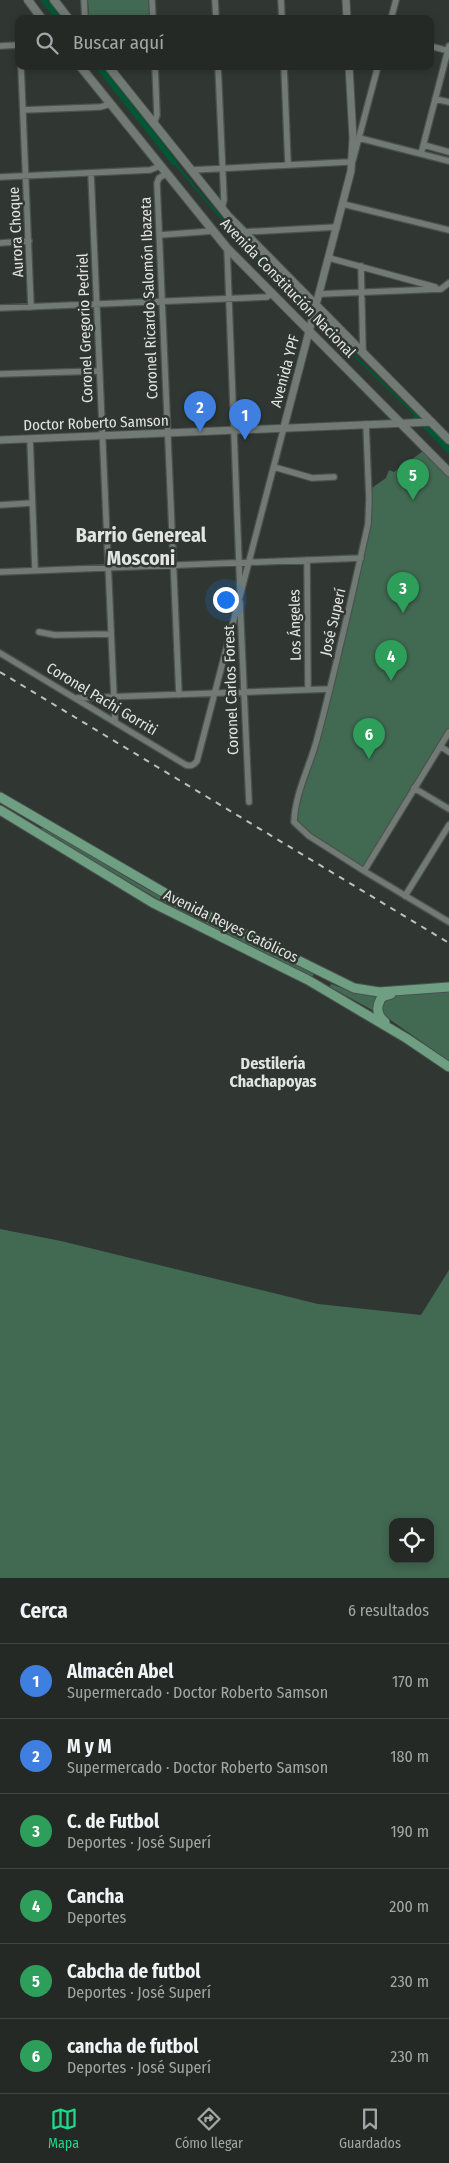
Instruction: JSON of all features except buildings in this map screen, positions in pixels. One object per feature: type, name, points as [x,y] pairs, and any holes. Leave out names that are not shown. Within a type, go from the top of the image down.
[{"type":"main road","points":[[28,0],[39,15]]},
{"type":"main road","points":[[54,0],[66,15]]},
{"type":"main road","name":"Avenida Constitución Nacional","points":[[83,70],[227,248],[449,472]]},
{"type":"main road","name":"Avenida Constitución Nacional","points":[[111,70],[243,232],[315,309],[363,353],[449,440]]},
{"type":"main road","name":"Avenida Reyes Católicos","points":[[0,797],[182,903],[354,988],[379,992],[449,987]]},
{"type":"main road","name":"Avenida Reyes Católicos","points":[[0,810],[152,903],[308,980],[406,1038],[449,1067]]},
{"type":"main road","points":[[406,1038],[382,1020],[378,1013],[378,1002],[384,995],[428,989]]},
{"type":"street","points":[[84,0],[85,15]]},
{"type":"street","points":[[152,0],[153,15]]},
{"type":"street","points":[[215,0],[216,15]]},
{"type":"street","points":[[281,0],[282,15]]},
{"type":"street","points":[[346,0],[347,15]]},
{"type":"street","points":[[392,15],[396,0]]},
{"type":"street","points":[[0,46],[15,45]]},
{"type":"street","points":[[422,154],[449,49],[434,47]]},
{"type":"street","name":"Aurora Choque","points":[[21,70],[31,307]]},
{"type":"street","points":[[154,123],[157,115],[155,70]]},
{"type":"street","points":[[218,70],[224,200],[222,208]]},
{"type":"street","points":[[284,70],[288,164]]},
{"type":"street","points":[[192,170],[348,162],[353,160],[349,70]]},
{"type":"street","name":"Avenida YPF","points":[[191,766],[197,762],[344,204],[353,160],[377,70]]},
{"type":"street","points":[[435,99],[449,102]]},
{"type":"street","points":[[23,110],[100,107],[111,104]]},
{"type":"street","points":[[359,138],[449,162]]},
{"type":"street","points":[[424,145],[449,152]]},
{"type":"street","points":[[0,177],[150,170],[160,166]]},
{"type":"street","name":"Coronel Ricardo Salomón Ibazeta","points":[[166,173],[157,180],[179,695]]},
{"type":"street","name":"Coronel Gregorio Pedriel","points":[[91,174],[115,721]]},
{"type":"street","points":[[344,204],[449,230]]},
{"type":"street","points":[[243,232],[337,227]]},
{"type":"street","points":[[160,235],[213,231]]},
{"type":"street","points":[[0,243],[29,241]]},
{"type":"street","name":"Coronel Carlos Forest","points":[[227,248],[249,802]]},
{"type":"street","points":[[329,258],[441,288]]},
{"type":"street","points":[[361,266],[360,293],[363,353]]},
{"type":"street","points":[[320,294],[441,288],[449,283]]},
{"type":"street","points":[[0,308],[267,297],[272,293]]},
{"type":"street","points":[[0,374],[100,371]]},
{"type":"street","name":"Doctor Roberto Samson","points":[[0,440],[432,422]]},
{"type":"street","name":"José Superí","points":[[364,871],[310,836],[294,822],[305,774],[317,740],[330,689],[361,558],[369,513],[366,424]]},
{"type":"street","points":[[30,439],[35,569]]},
{"type":"street","points":[[274,467],[312,478],[334,477]]},
{"type":"street","points":[[0,505],[32,503]]},
{"type":"street","points":[[0,572],[35,569],[361,558]]},
{"type":"street","name":"Los Ángeles","points":[[306,560],[308,689]]},
{"type":"street","points":[[39,632],[55,635],[110,634]]},
{"type":"street","name":"Coronel Pachi Gorriti","points":[[0,653],[186,765],[191,766]]},
{"type":"street","points":[[76,698],[330,689]]},
{"type":"street","points":[[448,921],[364,871],[449,732]]},
{"type":"street","points":[[440,746],[449,752]]},
{"type":"street","points":[[414,788],[449,810]]},
{"type":"street","points":[[405,896],[449,825]]},
{"type":"green space","points":[[88,0],[149,0],[150,15],[89,15]]},
{"type":"green space","points":[[426,449],[449,472],[449,731],[364,871],[294,822],[314,751],[367,528],[369,490],[386,478],[389,470],[394,472]]},
{"type":"green space","points":[[43,827],[145,888],[314,974],[312,977],[156,898],[40,830]]},
{"type":"green space","points":[[331,984],[356,993],[377,996],[376,1012],[330,987]]},
{"type":"green space","points":[[449,992],[449,1061],[382,1014],[382,999],[387,996]]},
{"type":"green space","points":[[0,1229],[61,1241],[318,1304],[421,1315],[449,1270],[449,1578],[0,1578]]},
{"type":"waterway","points":[[44,0],[56,15]]},
{"type":"waterway","points":[[101,70],[174,162]]},
{"type":"waterway","points":[[174,162],[240,239],[311,313]]},
{"type":"waterway","points":[[316,318],[416,416]]},
{"type":"waterway","points":[[416,416],[449,450]]},
{"type":"railway","points":[[0,672],[449,943]]},
{"type":"place","name":"M y M","points":[[200,432]]},
{"type":"place","name":"Almacén Abel","points":[[245,440]]},
{"type":"place","name":"Cabcha de futbol","points":[[413,500]]},
{"type":"place","name":"C. de Futbol","points":[[403,613]]},
{"type":"place","name":"Cancha","points":[[391,681]]},
{"type":"place","name":"cancha de futbol","points":[[369,759]]},
{"type":"district","name":"Barrio Genereal Mosconi","points":[[141,546]]},
{"type":"district","name":"Destilería Chachapoyas","points":[[273,1072]]}]
